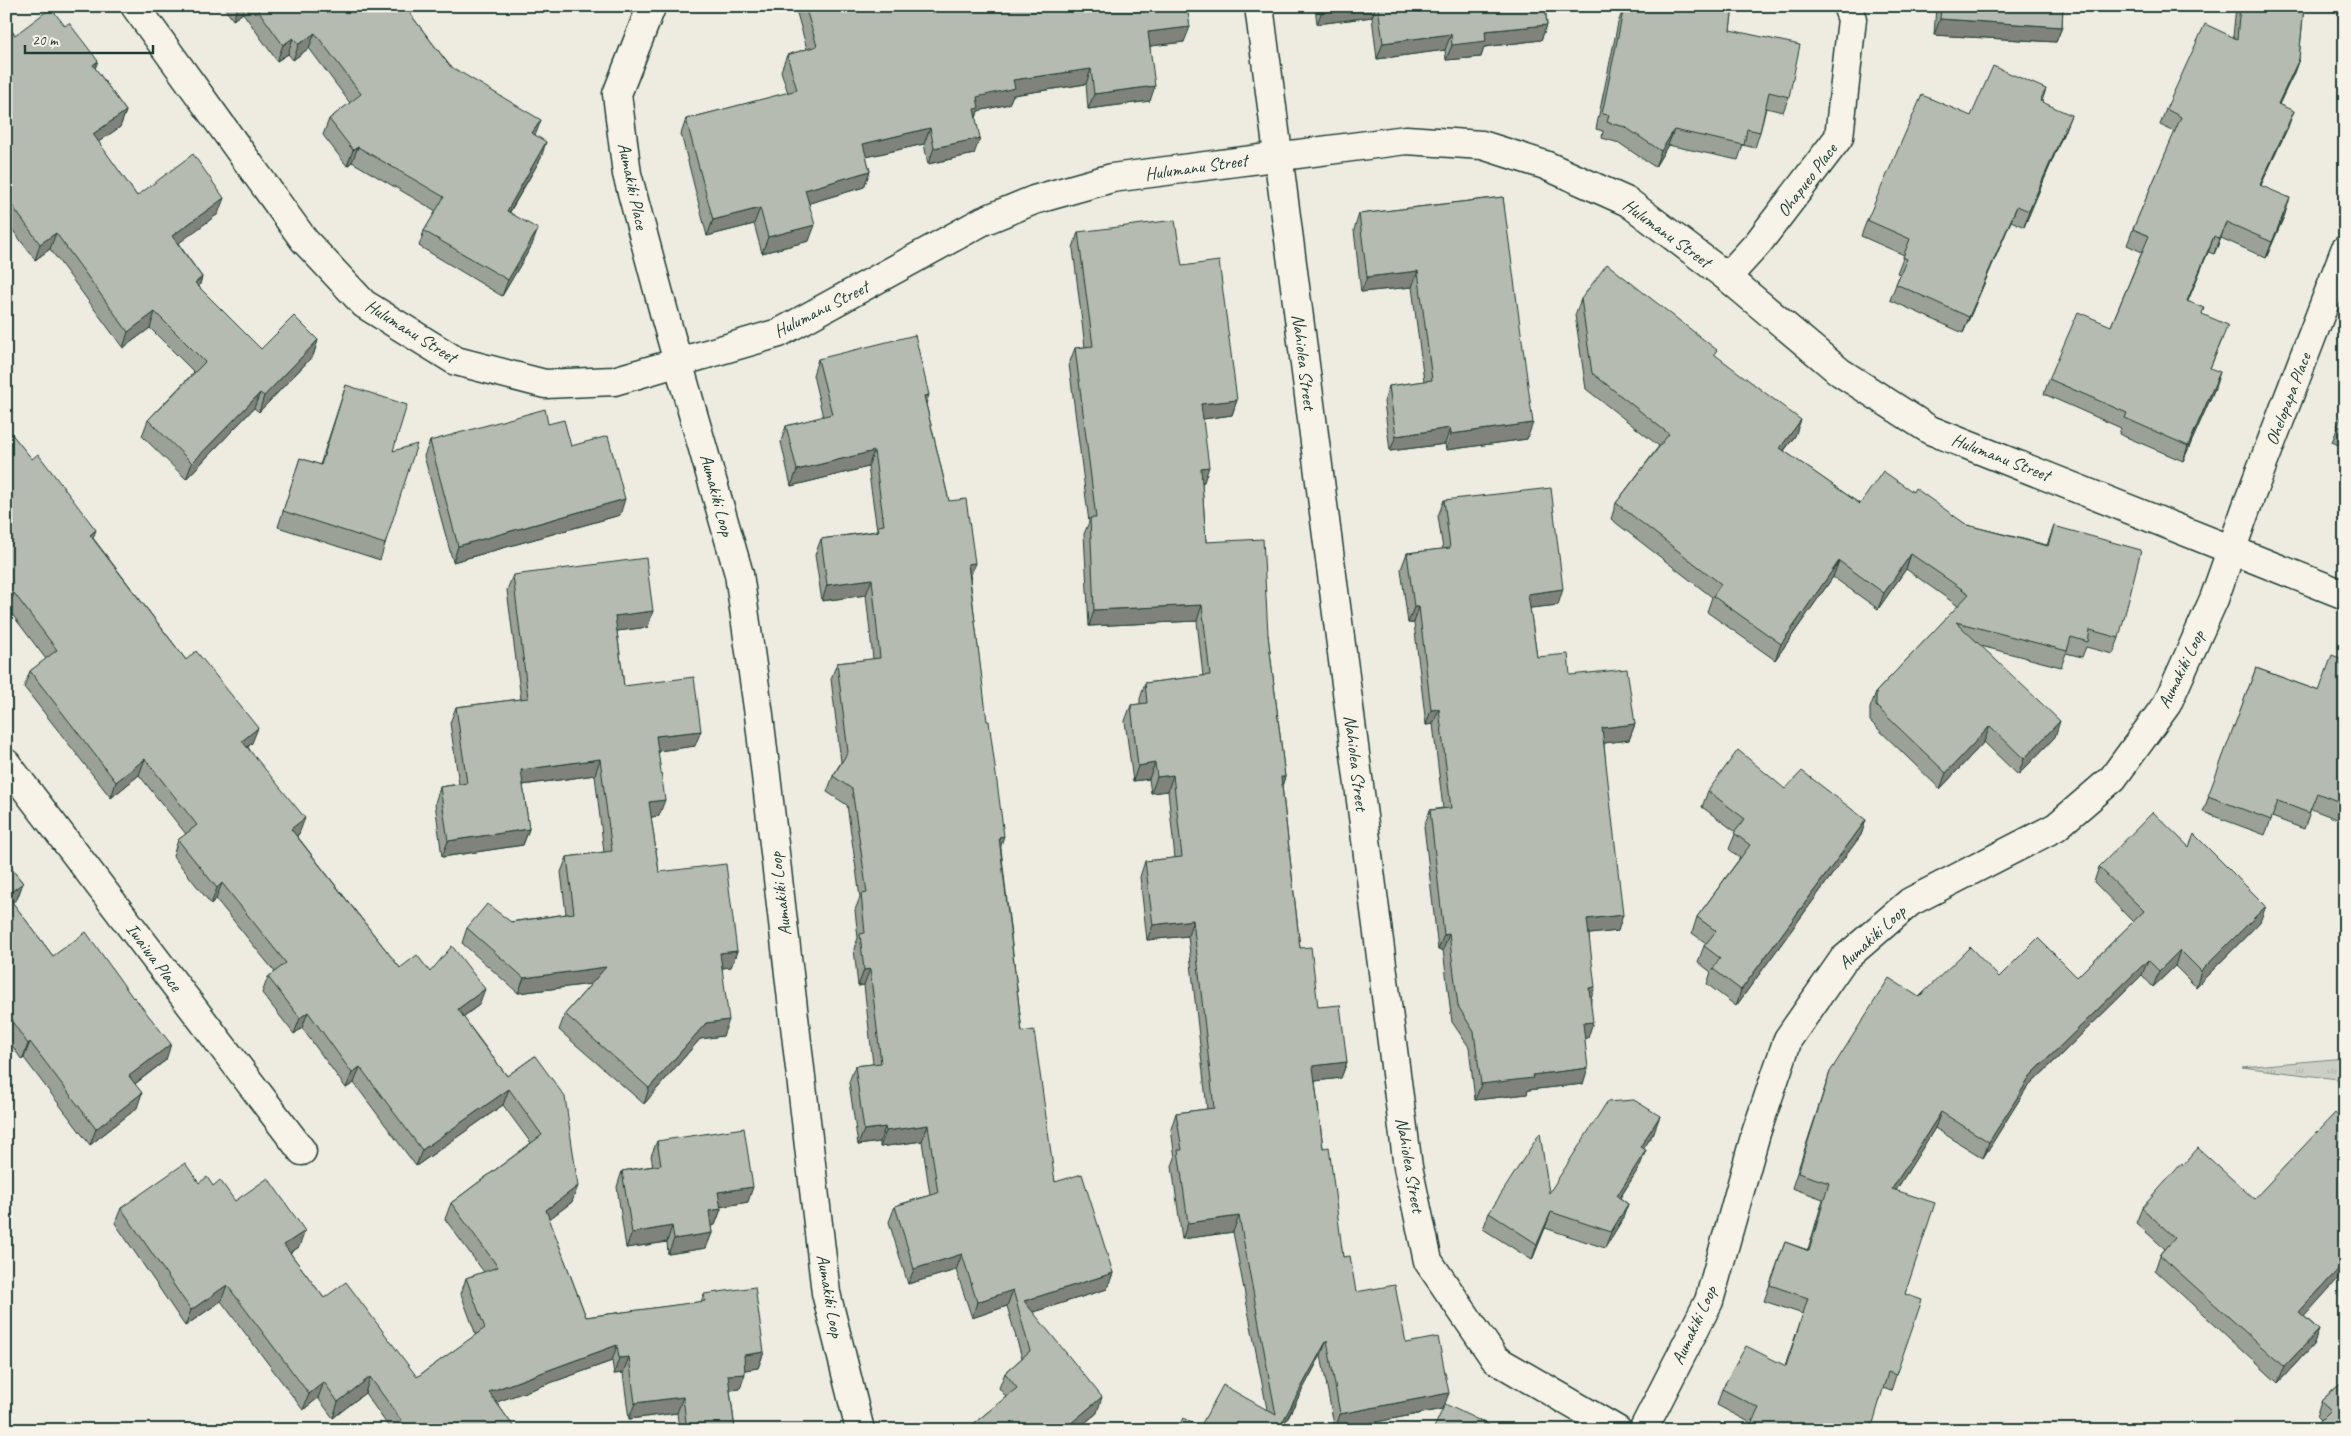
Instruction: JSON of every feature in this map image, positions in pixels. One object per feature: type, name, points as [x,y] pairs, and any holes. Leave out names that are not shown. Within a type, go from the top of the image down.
[{"type":"street","name":"Hulumanu Street","points":[[135,6],[304,240],[364,304],[456,361],[545,384],[614,381],[779,333],[983,222],[1034,200],[1112,178],[1406,140],[1482,145],[1545,165],[1628,202],[1727,277],[1840,372],[1930,430],[2232,548],[2345,595]]},
{"type":"street","name":"Nahiolea Street","points":[[1259,6],[1408,1167],[1428,1261],[1494,1359],[1617,1430]]},
{"type":"street","name":"Ohapueo Place","points":[[1727,277],[1758,243],[1838,138],[1852,19],[1848,6]]},
{"type":"street","name":"Aumakiki Place","points":[[650,10],[617,94],[627,174],[666,320],[680,363]]},
{"type":"street","name":"Ohelopapa Place","points":[[2232,548],[2345,250]]},
{"type":"street","name":"Aumakiki Loop","points":[[680,363],[739,574],[759,714],[826,1293],[860,1430]]},
{"type":"street","name":"Aumakiki Loop","points":[[1643,1430],[1709,1301],[1756,1133],[1788,1039],[1843,960],[1910,902],[2056,827],[2113,778],[2167,704],[2214,599],[2232,548]]},
{"type":"street","name":"Iwaiwa Place","points":[[6,763],[302,1151]]},
{"type":"green space","points":[[2345,1058],[2345,1080],[2242,1067]]},
{"type":"building","points":[[255,6],[404,6],[450,66],[541,120],[532,133],[546,142],[507,211],[538,229],[508,280],[424,231],[444,197],[358,147],[353,150],[329,119],[361,94],[315,33],[299,44],[293,38],[283,45]]},
{"type":"building","points":[[805,6],[1187,6],[1190,27],[1148,32],[1155,86],[1094,94],[1091,69],[1013,80],[1015,88],[977,97],[979,108],[974,109],[980,138],[934,148],[930,128],[863,144],[870,171],[805,190],[815,225],[768,237],[760,208],[713,220],[686,119],[797,90],[787,55],[817,46]]},
{"type":"building","points":[[1378,6],[1545,6],[1547,25],[1485,31],[1486,41],[1452,45],[1451,34],[1383,43]]},
{"type":"building","points":[[1634,6],[1733,6],[1730,30],[1800,45],[1789,97],[1769,92],[1760,132],[1747,129],[1744,145],[1674,130],[1661,151],[1625,127],[1607,122],[1609,115],[1602,114],[1624,7],[1634,9]]},
{"type":"building","points":[[1941,6],[2063,6],[2062,27],[1940,19]]},
{"type":"building","points":[[2240,6],[2304,6],[2299,59],[2278,104],[2294,111],[2260,185],[2290,198],[2272,242],[2226,222],[2219,239],[2214,236],[2187,301],[2204,308],[2202,314],[2228,325],[2210,368],[2220,372],[2188,446],[2125,418],[2127,413],[2049,379],[2078,312],[2111,326],[2149,236],[2133,229],[2181,117],[2166,109],[2205,24],[2237,39]]},
{"type":"building","points":[[51,8],[65,26],[69,23],[98,61],[93,65],[126,111],[93,134],[137,196],[193,154],[224,198],[172,236],[202,277],[195,283],[261,349],[294,316],[318,340],[264,396],[260,393],[192,463],[148,420],[205,362],[155,312],[128,332],[56,233],[40,244],[6,197],[6,24],[15,35]]},
{"type":"building","points":[[1993,66],[2046,89],[2040,101],[2071,115],[2029,211],[2017,206],[1969,317],[1896,284],[1907,259],[1903,257],[1910,239],[1867,220],[1922,95],[1971,116]]},
{"type":"building","points":[[1503,197],[1533,423],[1451,434],[1450,428],[1396,436],[1389,386],[1432,380],[1418,271],[1367,277],[1359,214]]},
{"type":"building","points":[[1175,220],[1182,266],[1219,261],[1237,400],[1201,404],[1209,467],[1201,468],[1206,542],[1263,539],[1268,635],[1285,777],[1281,777],[1300,948],[1311,947],[1318,1007],[1340,1005],[1347,1062],[1313,1066],[1323,1148],[1329,1147],[1343,1257],[1350,1256],[1356,1292],[1395,1285],[1406,1343],[1438,1337],[1449,1393],[1340,1414],[1327,1340],[1278,1430],[1177,1430],[1183,1418],[1200,1427],[1223,1385],[1276,1415],[1239,1216],[1188,1223],[1178,1150],[1182,1150],[1176,1113],[1214,1108],[1193,920],[1153,925],[1145,861],[1182,857],[1173,775],[1157,777],[1155,763],[1138,766],[1131,705],[1147,703],[1145,683],[1210,675],[1202,605],[1094,610],[1090,518],[1096,518],[1075,348],[1093,346],[1078,232]]},
{"type":"building","points":[[1607,264],[1717,350],[1714,354],[1801,420],[1780,448],[1860,504],[1883,471],[1913,492],[1915,488],[1967,525],[2048,546],[2054,526],[2141,550],[2119,638],[2090,630],[2088,642],[2071,637],[2067,651],[1956,622],[2060,721],[2024,759],[1990,726],[1946,773],[1876,706],[1876,692],[1969,594],[1911,554],[1884,593],[1839,561],[1781,644],[1713,596],[1721,584],[1616,503],[1669,434],[1592,373],[1581,299]]},
{"type":"building","points":[[915,335],[929,395],[924,396],[949,501],[966,499],[975,563],[968,564],[987,721],[989,721],[1004,836],[999,837],[1022,1032],[1034,1030],[1055,1182],[1082,1174],[1113,1273],[1024,1301],[1102,1397],[1063,1430],[966,1430],[1017,1388],[1005,1373],[1030,1351],[1013,1290],[977,1302],[962,1254],[914,1269],[895,1206],[938,1193],[928,1125],[886,1131],[885,1127],[864,1130],[855,1066],[881,1063],[870,969],[864,970],[860,934],[865,933],[861,894],[867,893],[852,789],[833,776],[848,752],[837,663],[880,658],[872,579],[827,585],[821,539],[879,531],[878,526],[884,525],[874,451],[797,470],[786,426],[832,414],[818,359]]},
{"type":"building","points":[[346,385],[407,405],[393,451],[417,444],[385,544],[283,511],[300,458],[321,465]]},
{"type":"building","points":[[545,409],[548,424],[564,420],[571,446],[608,436],[625,499],[458,546],[430,441]]},
{"type":"building","points":[[2345,409],[2345,429],[2337,426]]},
{"type":"building","points":[[6,427],[32,459],[38,454],[96,530],[90,535],[186,660],[196,651],[258,728],[242,741],[305,818],[291,829],[400,968],[417,955],[430,972],[452,946],[485,989],[458,1009],[478,1038],[507,1076],[535,1056],[565,1097],[578,1186],[546,1210],[586,1317],[705,1301],[704,1294],[755,1287],[764,1352],[744,1355],[745,1374],[728,1375],[735,1430],[687,1430],[683,1397],[635,1403],[629,1357],[619,1358],[617,1345],[489,1392],[516,1430],[408,1430],[370,1377],[338,1402],[324,1382],[309,1394],[227,1285],[191,1310],[121,1208],[185,1163],[199,1183],[207,1177],[213,1186],[220,1180],[235,1201],[268,1178],[305,1231],[284,1245],[324,1298],[346,1282],[417,1377],[485,1328],[466,1278],[498,1267],[451,1203],[542,1135],[509,1089],[422,1150],[360,1067],[352,1073],[308,1012],[300,1018],[268,977],[286,963],[222,883],[217,888],[178,840],[197,825],[145,759],[116,782],[30,671],[57,650],[14,593],[6,599]]},
{"type":"building","points":[[1551,488],[1563,589],[1528,594],[1537,657],[1568,654],[1570,675],[1627,669],[1635,724],[1602,728],[1623,915],[1587,919],[1595,987],[1589,988],[1593,1022],[1583,1023],[1588,1068],[1532,1075],[1533,1078],[1481,1084],[1474,1032],[1458,1006],[1449,934],[1444,935],[1430,810],[1451,808],[1439,709],[1431,710],[1419,607],[1414,607],[1407,553],[1450,548],[1444,500]]},
{"type":"building","points":[[646,558],[653,611],[615,616],[624,686],[694,677],[701,731],[656,736],[665,800],[649,802],[659,872],[726,864],[737,951],[720,953],[729,1020],[706,1023],[649,1088],[565,1014],[606,967],[524,978],[467,928],[487,904],[511,922],[574,913],[567,857],[612,851],[600,759],[521,770],[529,829],[448,841],[440,787],[467,783],[456,707],[528,698],[513,575]]},
{"type":"building","points":[[2332,655],[2345,660],[2345,804],[2317,793],[2309,813],[2278,801],[2271,820],[2208,796],[2256,668],[2319,691]]},
{"type":"building","points":[[1738,750],[1785,789],[1802,771],[1866,820],[1741,990],[1713,969],[1720,958],[1704,946],[1716,931],[1697,917],[1750,845],[1734,833],[1745,819],[1708,791]]},
{"type":"building","points":[[2153,812],[2189,847],[2194,834],[2266,906],[2201,971],[2180,950],[2159,971],[2148,960],[2032,1074],[1989,1142],[1941,1112],[1892,1189],[1935,1203],[1905,1294],[1922,1300],[1896,1375],[1888,1372],[1871,1430],[1748,1430],[1759,1408],[1722,1389],[1746,1346],[1786,1366],[1808,1298],[1770,1285],[1785,1242],[1809,1251],[1829,1183],[1798,1173],[1830,1072],[1889,978],[1919,997],[1970,947],[1999,977],[2038,938],[2077,977],[2144,911],[2099,867]]},
{"type":"building","points":[[6,862],[23,883],[7,895],[53,956],[86,932],[133,998],[171,1044],[129,1076],[142,1093],[96,1129],[30,1042],[28,1044],[6,1013]]},
{"type":"building","points":[[1634,1100],[1660,1116],[1640,1147],[1646,1150],[1617,1196],[1628,1204],[1611,1232],[1551,1212],[1537,1244],[1489,1213],[1540,1133],[1549,1193],[1607,1102]]},
{"type":"building","points":[[2335,1113],[2345,1122],[2345,1262],[2299,1312],[2319,1330],[2284,1367],[2160,1255],[2175,1238],[2142,1208],[2198,1148],[2254,1199]]},
{"type":"building","points":[[744,1128],[753,1187],[718,1192],[721,1209],[709,1211],[712,1233],[674,1239],[672,1226],[632,1233],[622,1171],[661,1165],[657,1141]]},
{"type":"building","points":[[2345,1380],[2345,1430],[2311,1430],[2331,1410],[2321,1401]]},
{"type":"building","points":[[1445,1404],[1493,1427],[1492,1430],[1433,1430]]}]
